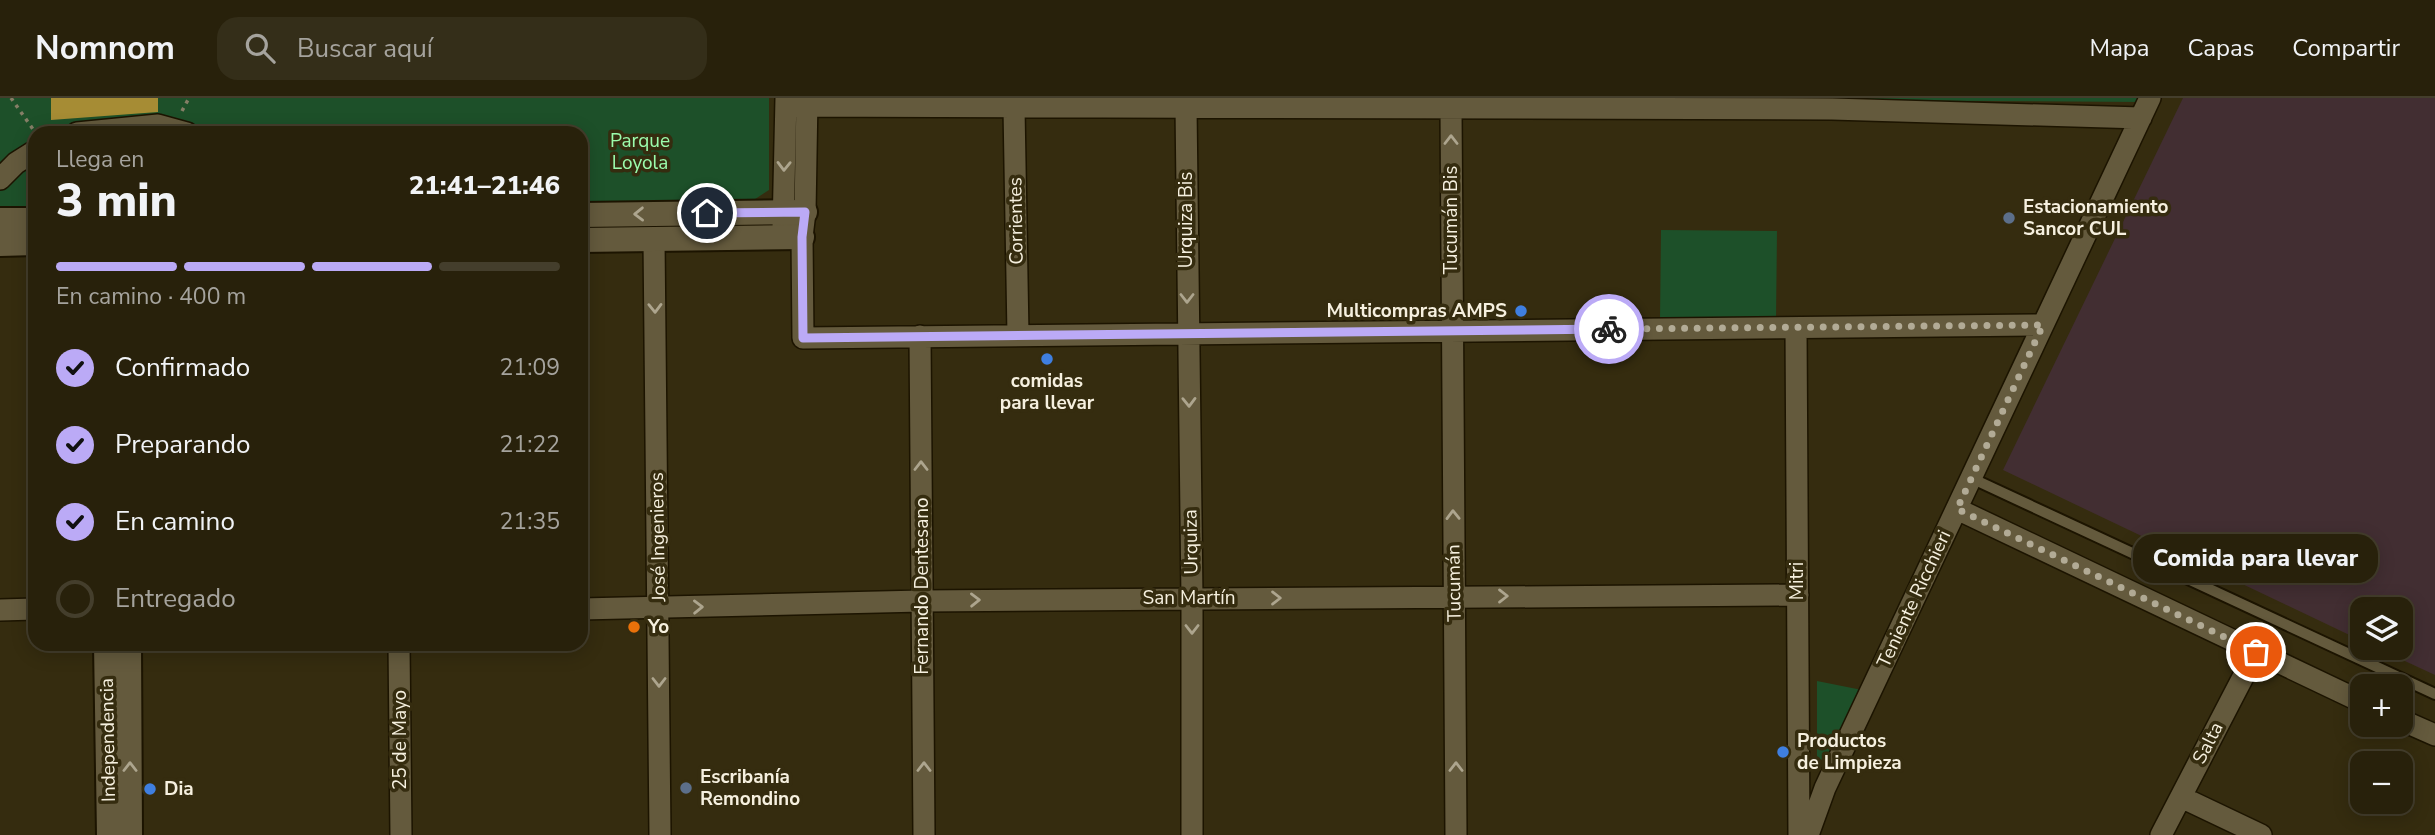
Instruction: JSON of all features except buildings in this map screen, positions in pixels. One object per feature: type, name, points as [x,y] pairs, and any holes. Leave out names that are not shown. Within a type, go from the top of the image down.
[{"type":"street","name":"Teniente Ricchieri","points":[[1808,835],[1825,789],[2150,98]]},
{"type":"street","points":[[2043,325],[803,338],[786,102],[1014,108],[1832,109],[2141,118]]},
{"type":"street","points":[[793,224],[807,102]]},
{"type":"street","name":"Urquiza Bis","points":[[1186,107],[1187,333]]},
{"type":"street","name":"Corrientes","points":[[1014,108],[1018,335]]},
{"type":"street","name":"Tucumán Bis","points":[[1451,109],[1451,331]]},
{"type":"street","points":[[0,180],[16,163],[28,155]]},
{"type":"street","points":[[588,215],[793,224]]},
{"type":"street","points":[[0,220],[28,220]]},
{"type":"street","points":[[588,240],[654,240],[793,224]]},
{"type":"street","name":"José Ingenieros","points":[[654,240],[660,835]]},
{"type":"street","points":[[0,244],[28,243]]},
{"type":"street","name":"Mitri","points":[[1796,328],[1799,835]]},
{"type":"street","name":"Tucumán","points":[[1451,331],[1456,835]]},
{"type":"street","name":"Urquiza","points":[[1187,333],[1192,598],[1192,835]]},
{"type":"street","name":"Fernando Dentesano","points":[[920,336],[924,835]]},
{"type":"street","points":[[1957,509],[2350,696]]},
{"type":"street","name":"San Martín","points":[[588,610],[922,601],[1798,595]]},
{"type":"street","points":[[0,610],[28,609]]},
{"type":"street","name":"Independencia","points":[[106,651],[109,835]]},
{"type":"street","name":"Independencia","points":[[129,651],[130,835]]},
{"type":"street","name":"25 de Mayo","points":[[399,651],[401,835]]},
{"type":"street","name":"Salta","points":[[2161,835],[2256,652]]},
{"type":"street","points":[[2413,726],[2435,736]]},
{"type":"street","points":[[2181,797],[2261,835]]},
{"type":"lane","points":[[1971,478],[2435,694]]},
{"type":"path","points":[[11,98],[31,126]]},
{"type":"shaded area","points":[[2183,98],[2435,98],[2435,675],[2403,660],[2413,660],[2413,597],[2350,597],[2350,635],[2003,470]]},
{"type":"green space","name":"Parque Loyola","points":[[0,98],[769,98],[769,190],[746,205],[588,206],[588,126],[28,126],[28,211],[0,212]]},
{"type":"green space","points":[[1490,98],[2146,98],[2144,102]]},
{"type":"green space","points":[[1661,230],[1777,231],[1776,321],[1660,320]]},
{"type":"green space","points":[[1817,681],[1867,691],[1830,761],[1817,759]]},
{"type":"way so far","points":[[1609,329],[2043,325],[1957,509],[2256,652]]},
{"type":"place","name":"Estacionamiento Sancor CUL","points":[[2009,218]]},
{"type":"place","name":"Multicompras AMPS","points":[[1521,311]]},
{"type":"place","name":"comidas para llevar","points":[[1047,359]]},
{"type":"place","name":"Yo","points":[[634,627]]},
{"type":"place","name":"Comida para llevar","points":[[2256,652]]},
{"type":"place","name":"Productos de Limpieza","points":[[1783,752]]},
{"type":"place","name":"Escribanía Remondino","points":[[686,788]]},
{"type":"place","name":"Dia","points":[[150,789]]},
{"type":"route","points":[[707,213],[805,212],[802,237],[803,338],[1609,329]]}]
